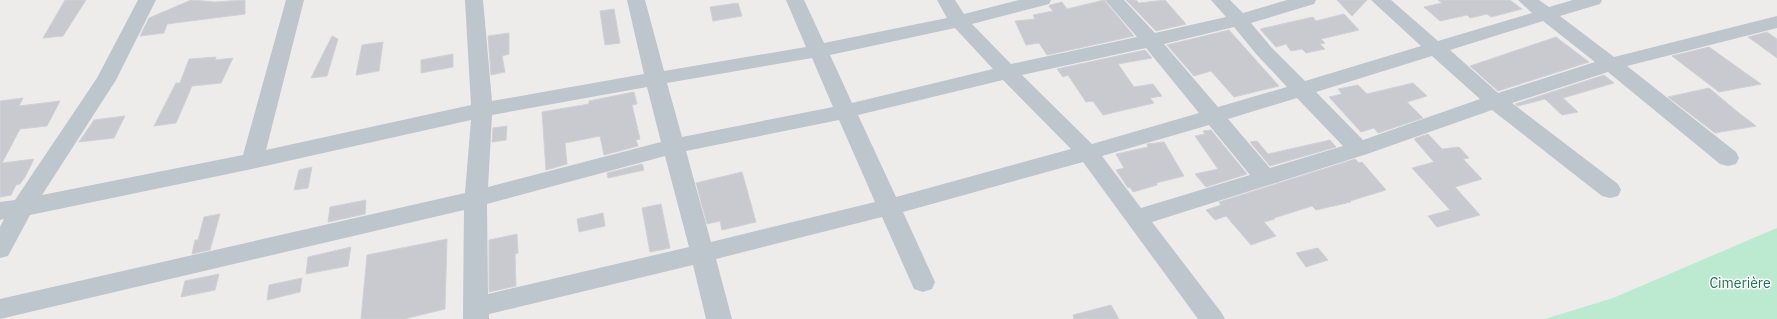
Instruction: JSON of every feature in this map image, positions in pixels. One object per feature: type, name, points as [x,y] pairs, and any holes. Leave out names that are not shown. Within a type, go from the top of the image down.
[{"type":"street","points":[[0,249],[22,208],[106,80],[147,0]]},
{"type":"street","points":[[252,161],[296,0]]},
{"type":"street","points":[[474,0],[482,110],[476,199],[476,313],[703,252],[890,207],[1087,152],[1302,90],[1435,47],[1593,0]]},
{"type":"street","points":[[636,0],[654,79],[674,146],[720,319]]},
{"type":"street","points":[[795,0],[847,111],[923,282]]},
{"type":"street","points":[[946,0],[959,20],[1007,72],[1087,152],[1212,319]]},
{"type":"street","points":[[0,211],[22,208],[252,161],[482,110],[818,51],[1042,0]]},
{"type":"street","points":[[1114,0],[1150,40],[1266,178]]},
{"type":"street","points":[[1220,0],[1239,20],[1264,51],[1359,149]]},
{"type":"street","points":[[0,309],[476,199],[674,146],[847,111],[1007,72],[1239,20],[1307,0]]},
{"type":"street","points":[[1380,0],[1495,101],[1610,190]]},
{"type":"street","points":[[1527,0],[1611,64],[1728,158]]},
{"type":"street","points":[[1136,218],[1359,149],[1495,101],[1611,64],[1777,22]]},
{"type":"green space","name":"Cimerière","points":[[1777,228],[1777,319],[1545,319],[1613,298]]},
{"type":"building","points":[[65,0],[86,0],[63,36],[43,38]]},
{"type":"building","points":[[191,0],[215,2],[245,0],[245,14],[167,24],[164,33],[140,36],[149,18]]},
{"type":"building","points":[[1104,0],[1134,36],[1047,55],[1039,43],[1026,45],[1015,21],[1035,19],[1033,15],[1053,11],[1049,6],[1050,5],[1062,2],[1067,9]]},
{"type":"building","points":[[1126,0],[1136,0],[1139,3],[1165,0],[1186,24],[1156,31]]},
{"type":"building","points":[[1337,0],[1367,0],[1352,16]]},
{"type":"building","points":[[1438,0],[1510,0],[1522,9],[1491,17],[1487,14],[1470,18],[1467,15],[1440,21],[1424,7],[1442,3]]},
{"type":"building","points":[[738,3],[742,16],[713,21],[710,7]]},
{"type":"building","points":[[614,9],[620,43],[605,45],[600,11]]},
{"type":"building","points":[[1344,14],[1359,30],[1321,39],[1325,43],[1320,44],[1325,49],[1306,53],[1302,49],[1291,51],[1286,44],[1276,47],[1260,29],[1313,17],[1316,21]]},
{"type":"building","points":[[1229,30],[1279,86],[1234,97],[1211,71],[1194,76],[1167,45]]},
{"type":"building","points":[[1767,32],[1777,39],[1777,58],[1748,37]]},
{"type":"building","points":[[509,33],[509,54],[502,56],[505,72],[491,75],[488,36]]},
{"type":"building","points":[[332,36],[338,39],[327,76],[311,78]]},
{"type":"building","points":[[1556,37],[1589,62],[1498,91],[1470,66]]},
{"type":"building","points":[[383,42],[379,71],[356,75],[362,45]]},
{"type":"building","points":[[1709,47],[1761,84],[1719,92],[1672,56]]},
{"type":"building","points":[[1145,50],[1152,58],[1118,64],[1134,87],[1153,84],[1162,96],[1150,98],[1154,103],[1103,115],[1093,101],[1086,102],[1068,75],[1063,77],[1057,69]]},
{"type":"building","points":[[453,54],[453,67],[421,73],[421,60]]},
{"type":"building","points":[[216,57],[215,60],[233,58],[221,83],[192,86],[176,123],[154,126],[176,83],[180,83],[189,59]]},
{"type":"building","points":[[1604,75],[1614,83],[1563,98],[1578,112],[1562,115],[1545,99],[1518,106],[1515,104]]},
{"type":"building","points":[[1413,83],[1427,96],[1407,102],[1423,118],[1378,133],[1374,128],[1361,132],[1329,97],[1342,94],[1338,89],[1358,85],[1367,94]]},
{"type":"building","points":[[1709,88],[1756,126],[1715,133],[1668,97]]},
{"type":"building","points":[[634,92],[637,104],[632,105],[640,139],[636,140],[638,146],[604,155],[600,136],[565,143],[567,164],[546,170],[542,112],[589,104],[589,101]]},
{"type":"building","points":[[23,98],[19,106],[60,101],[47,126],[20,129],[2,163],[34,159],[25,177],[20,184],[16,185],[11,195],[0,197],[0,101]]},
{"type":"building","points":[[125,116],[114,138],[79,142],[94,120]]},
{"type":"building","points":[[507,126],[506,140],[492,142],[493,128]]},
{"type":"building","points":[[1211,130],[1247,174],[1206,187],[1195,174],[1218,169],[1195,136],[1205,134],[1203,131]]},
{"type":"building","points":[[1428,134],[1442,149],[1459,147],[1469,158],[1463,159],[1482,179],[1455,187],[1480,215],[1437,227],[1428,216],[1450,210],[1412,168],[1434,162],[1414,139]]},
{"type":"building","points":[[1330,140],[1336,147],[1270,166],[1250,142],[1257,141],[1268,154]]},
{"type":"building","points":[[1164,142],[1184,176],[1156,183],[1157,185],[1133,192],[1130,187],[1128,188],[1116,170],[1124,168],[1116,154],[1148,147],[1147,144]]},
{"type":"building","points":[[1355,159],[1359,163],[1362,162],[1386,190],[1350,201],[1351,202],[1316,210],[1312,206],[1264,222],[1276,236],[1251,245],[1226,216],[1215,220],[1206,210],[1221,205],[1219,202]]},
{"type":"building","points":[[642,164],[644,170],[608,178],[607,173]]},
{"type":"building","points":[[312,167],[308,188],[294,190],[299,170]]},
{"type":"building","points":[[742,172],[756,222],[722,230],[720,221],[707,224],[696,183]]},
{"type":"building","points":[[366,200],[365,214],[328,222],[330,207]]},
{"type":"building","points":[[661,204],[670,248],[650,252],[642,208]]},
{"type":"building","points":[[603,213],[605,226],[579,232],[577,219]]},
{"type":"building","points":[[220,214],[210,250],[192,254],[195,240],[198,240],[204,217]]},
{"type":"building","points":[[517,234],[518,253],[515,254],[516,286],[489,292],[489,240]]},
{"type":"building","points":[[447,239],[445,309],[404,319],[361,319],[367,255]]},
{"type":"building","points":[[351,247],[348,266],[306,274],[308,257]]},
{"type":"building","points":[[1318,248],[1328,260],[1306,267],[1296,253]]},
{"type":"building","points":[[219,274],[215,290],[181,297],[185,281]]},
{"type":"building","points":[[302,278],[300,292],[267,300],[269,285]]},
{"type":"building","points":[[1111,305],[1119,319],[1074,319],[1073,315]]}]
